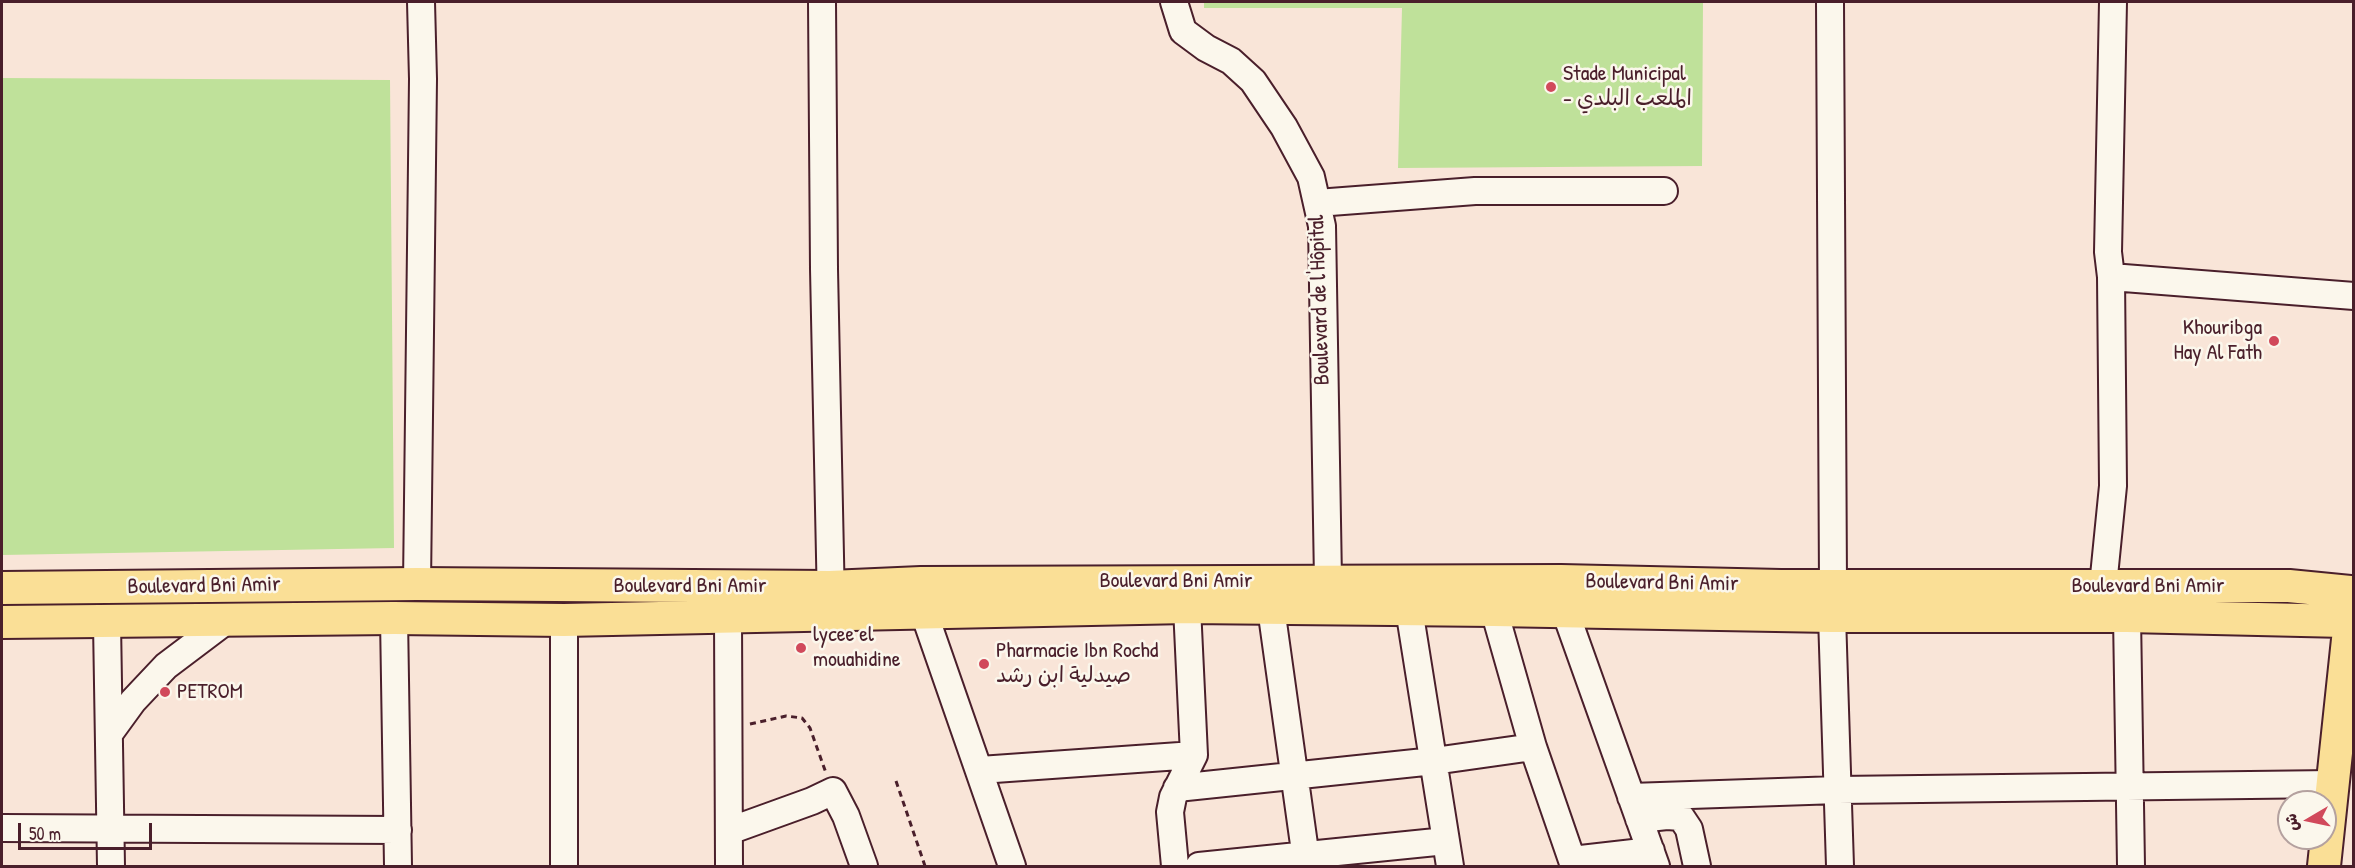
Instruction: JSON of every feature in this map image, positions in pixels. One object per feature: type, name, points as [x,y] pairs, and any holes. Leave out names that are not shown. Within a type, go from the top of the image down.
[{"type":"main road","name":"Boulevard Bni Amir","points":[[2,588],[417,584],[831,601],[1328,580],[1832,616],[2350,614]]},
{"type":"main road","name":"Boulevard Bni Amir","points":[[923,598],[1187,607],[1494,610],[1563,596],[1833,585],[2289,586],[2350,614]]},
{"type":"main road","name":"Boulevard Bni Amir","points":[[2,622],[394,618],[564,620],[728,617],[831,601]]},
{"type":"main road","points":[[2324,867],[2350,614]]},
{"type":"street","points":[[417,584],[423,79],[421,2]]},
{"type":"street","points":[[822,2],[824,269],[831,601]]},
{"type":"street","name":"Boulevard de l'Hôpital","points":[[1174,2],[1184,30],[1206,48],[1231,61],[1253,81],[1284,127],[1311,177],[1322,226],[1328,580]]},
{"type":"street","points":[[1830,2],[1833,585]]},
{"type":"street","points":[[2103,586],[2113,486],[2111,277],[2108,252],[2113,2]]},
{"type":"street","points":[[1317,203],[1475,191],[1664,191]]},
{"type":"street","points":[[2111,277],[2354,296]]},
{"type":"street","points":[[1494,610],[1533,747],[1573,863],[1653,859],[1563,596]]},
{"type":"street","points":[[923,598],[1012,867]]},
{"type":"street","points":[[1175,867],[1170,812],[1173,797],[1194,755],[1187,607]]},
{"type":"street","points":[[1271,608],[1306,861]]},
{"type":"street","points":[[1408,609],[1450,867]]},
{"type":"street","points":[[1832,616],[1840,867]]},
{"type":"street","points":[[2127,616],[2131,867]]},
{"type":"street","points":[[728,617],[729,867]]},
{"type":"street","points":[[394,618],[398,867]]},
{"type":"street","points":[[109,734],[133,701],[166,666],[227,620]]},
{"type":"street","points":[[564,620],[564,867]]},
{"type":"street","points":[[107,622],[111,867]]},
{"type":"street","points":[[1178,788],[1434,761],[1533,747]]},
{"type":"street","points":[[980,770],[1194,755]]},
{"type":"street","points":[[1635,808],[1838,790],[2332,784]]},
{"type":"street","points":[[729,831],[833,791],[846,816],[864,867]]},
{"type":"street","points":[[1635,808],[1681,817],[1689,829],[1697,867]]},
{"type":"street","points":[[2,828],[398,830]]},
{"type":"street","points":[[1198,867],[1306,861],[1446,841]]},
{"type":"path","points":[[729,729],[786,716],[802,718],[810,728],[833,791]]},
{"type":"path","points":[[896,781],[925,867]]},
{"type":"green space","name":"Stade Municipal - الملعب البلدي","points":[[1204,2],[1703,2],[1702,166],[1398,168],[1402,8],[1204,8]]},
{"type":"green space","points":[[2,78],[390,80],[394,548],[2,555]]},
{"type":"place","name":"Stade Municipal - الملعب البلدي","points":[[1551,87]]},
{"type":"place","name":"Khouribga Hay Al Fath","points":[[2274,341]]},
{"type":"place","name":"lycee el mouahidine","points":[[801,648]]},
{"type":"place","name":"Pharmacie Ibn Rochd صيدلية ابن رشد","points":[[984,664]]},
{"type":"place","name":"PETROM","points":[[165,692]]}]
